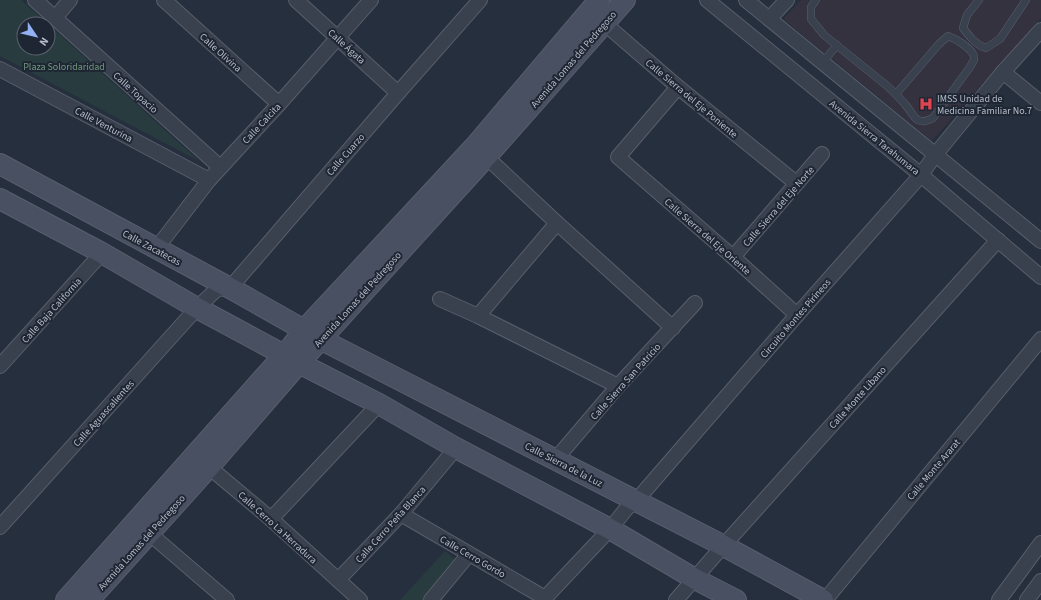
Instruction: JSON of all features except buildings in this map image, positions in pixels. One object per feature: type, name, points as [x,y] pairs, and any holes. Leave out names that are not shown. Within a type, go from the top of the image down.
[{"type":"street","name":"Calle Topacio","points":[[35,0],[52,16]]},
{"type":"street","points":[[56,16],[70,0]]},
{"type":"street","name":"Calle Olivina","points":[[164,0],[279,104]]},
{"type":"street","name":"Calle Ágata","points":[[296,0],[398,93]]},
{"type":"street","name":"Calle Calcita","points":[[156,249],[220,167],[279,104],[370,0]]},
{"type":"street","name":"Calle Cuarzo","points":[[201,304],[223,289],[480,0]]},
{"type":"street","name":"Avenida Lomas del Pedregoso","points":[[83,597],[312,335],[481,152],[598,12],[625,0]]},
{"type":"street","name":"Avenida Sierra Tarahumara","points":[[707,0],[921,175],[1041,277]]},
{"type":"street","points":[[746,0],[1041,241]]},
{"type":"street","points":[[769,19],[787,0]]},
{"type":"street","name":"Calle Sierra del Eje Poniente","points":[[598,12],[678,87],[796,183]]},
{"type":"street","name":"Calle Topacio","points":[[56,20],[220,167]]},
{"type":"street","name":"Circuito Montes Pirineos","points":[[544,599],[613,526],[921,175],[935,155],[1003,72],[1041,30]]},
{"type":"street","name":"Calle Venturina","points":[[0,69],[209,180]]},
{"type":"street","points":[[1003,72],[1041,103]]},
{"type":"street","name":"Calle Sierra del Eje Oriente","points":[[678,87],[618,157],[797,315]]},
{"type":"street","points":[[481,152],[673,328]]},
{"type":"street","name":"Calle Sierra del Eje Norte","points":[[733,257],[822,154]]},
{"type":"street","name":"Calle Zacatecas","points":[[0,164],[156,249],[223,289],[312,335]]},
{"type":"street","points":[[1,202],[201,304],[295,355],[456,448],[613,526],[736,600]]},
{"type":"street","points":[[478,316],[557,223]]},
{"type":"street","name":"Calle Monte Líbano","points":[[698,576],[998,240]]},
{"type":"street","name":"Calle Baja California","points":[[0,366],[102,253]]},
{"type":"street","points":[[440,299],[478,316],[618,386]]},
{"type":"street","name":"Calle Sierra San Patricio","points":[[555,460],[618,386],[695,303]]},
{"type":"street","name":"Calle Aguascalientes","points":[[0,528],[201,304]]},
{"type":"street","name":"Calle Sierra de la Luz","points":[[312,335],[555,460],[631,505],[824,600]]},
{"type":"street","name":"Calle Monte Ararat","points":[[824,600],[1041,339]]},
{"type":"street","points":[[271,519],[378,404]]},
{"type":"street","name":"Calle Cerro Peña Blanca","points":[[338,580],[401,514],[456,448]]},
{"type":"street","name":"Avenida Lomas del Pedregoso","points":[[83,597],[149,533],[202,461]]},
{"type":"street","name":"Calle Cerro La Herradura","points":[[202,461],[271,519],[360,600]]},
{"type":"street","name":"Calle Cerro Gordo","points":[[401,514],[544,599]]},
{"type":"street","points":[[149,533],[227,600]]},
{"type":"street","points":[[999,600],[1041,543]]},
{"type":"street","points":[[431,600],[470,554]]},
{"type":"street","points":[[676,600],[698,576]]},
{"type":"street","points":[[1027,600],[1041,581]]},
{"type":"lane","points":[[816,0],[811,7],[812,19],[824,35],[896,94],[918,120],[924,122],[933,118],[970,67],[974,60],[973,54],[956,39],[948,36],[939,44],[896,94]]},
{"type":"lane","points":[[979,0],[967,15],[963,28],[980,46],[986,48],[1000,39],[1026,0]]},
{"type":"lane","points":[[823,62],[837,45]]},
{"type":"shaded area","name":"IMSS Unidad de Medicina Familiar No.7","points":[[801,0],[1041,0],[1041,18],[932,141],[783,19]]},
{"type":"green space","name":"Plaza Soloridaridad","points":[[0,0],[21,0],[39,16],[16,16],[16,56],[56,56],[56,31],[199,161],[0,56]]},
{"type":"green space","points":[[445,551],[457,561],[423,600],[400,600]]},
{"type":"place","name":"IMSS Unidad de Medicina Familiar No.7","points":[[926,104]]}]
